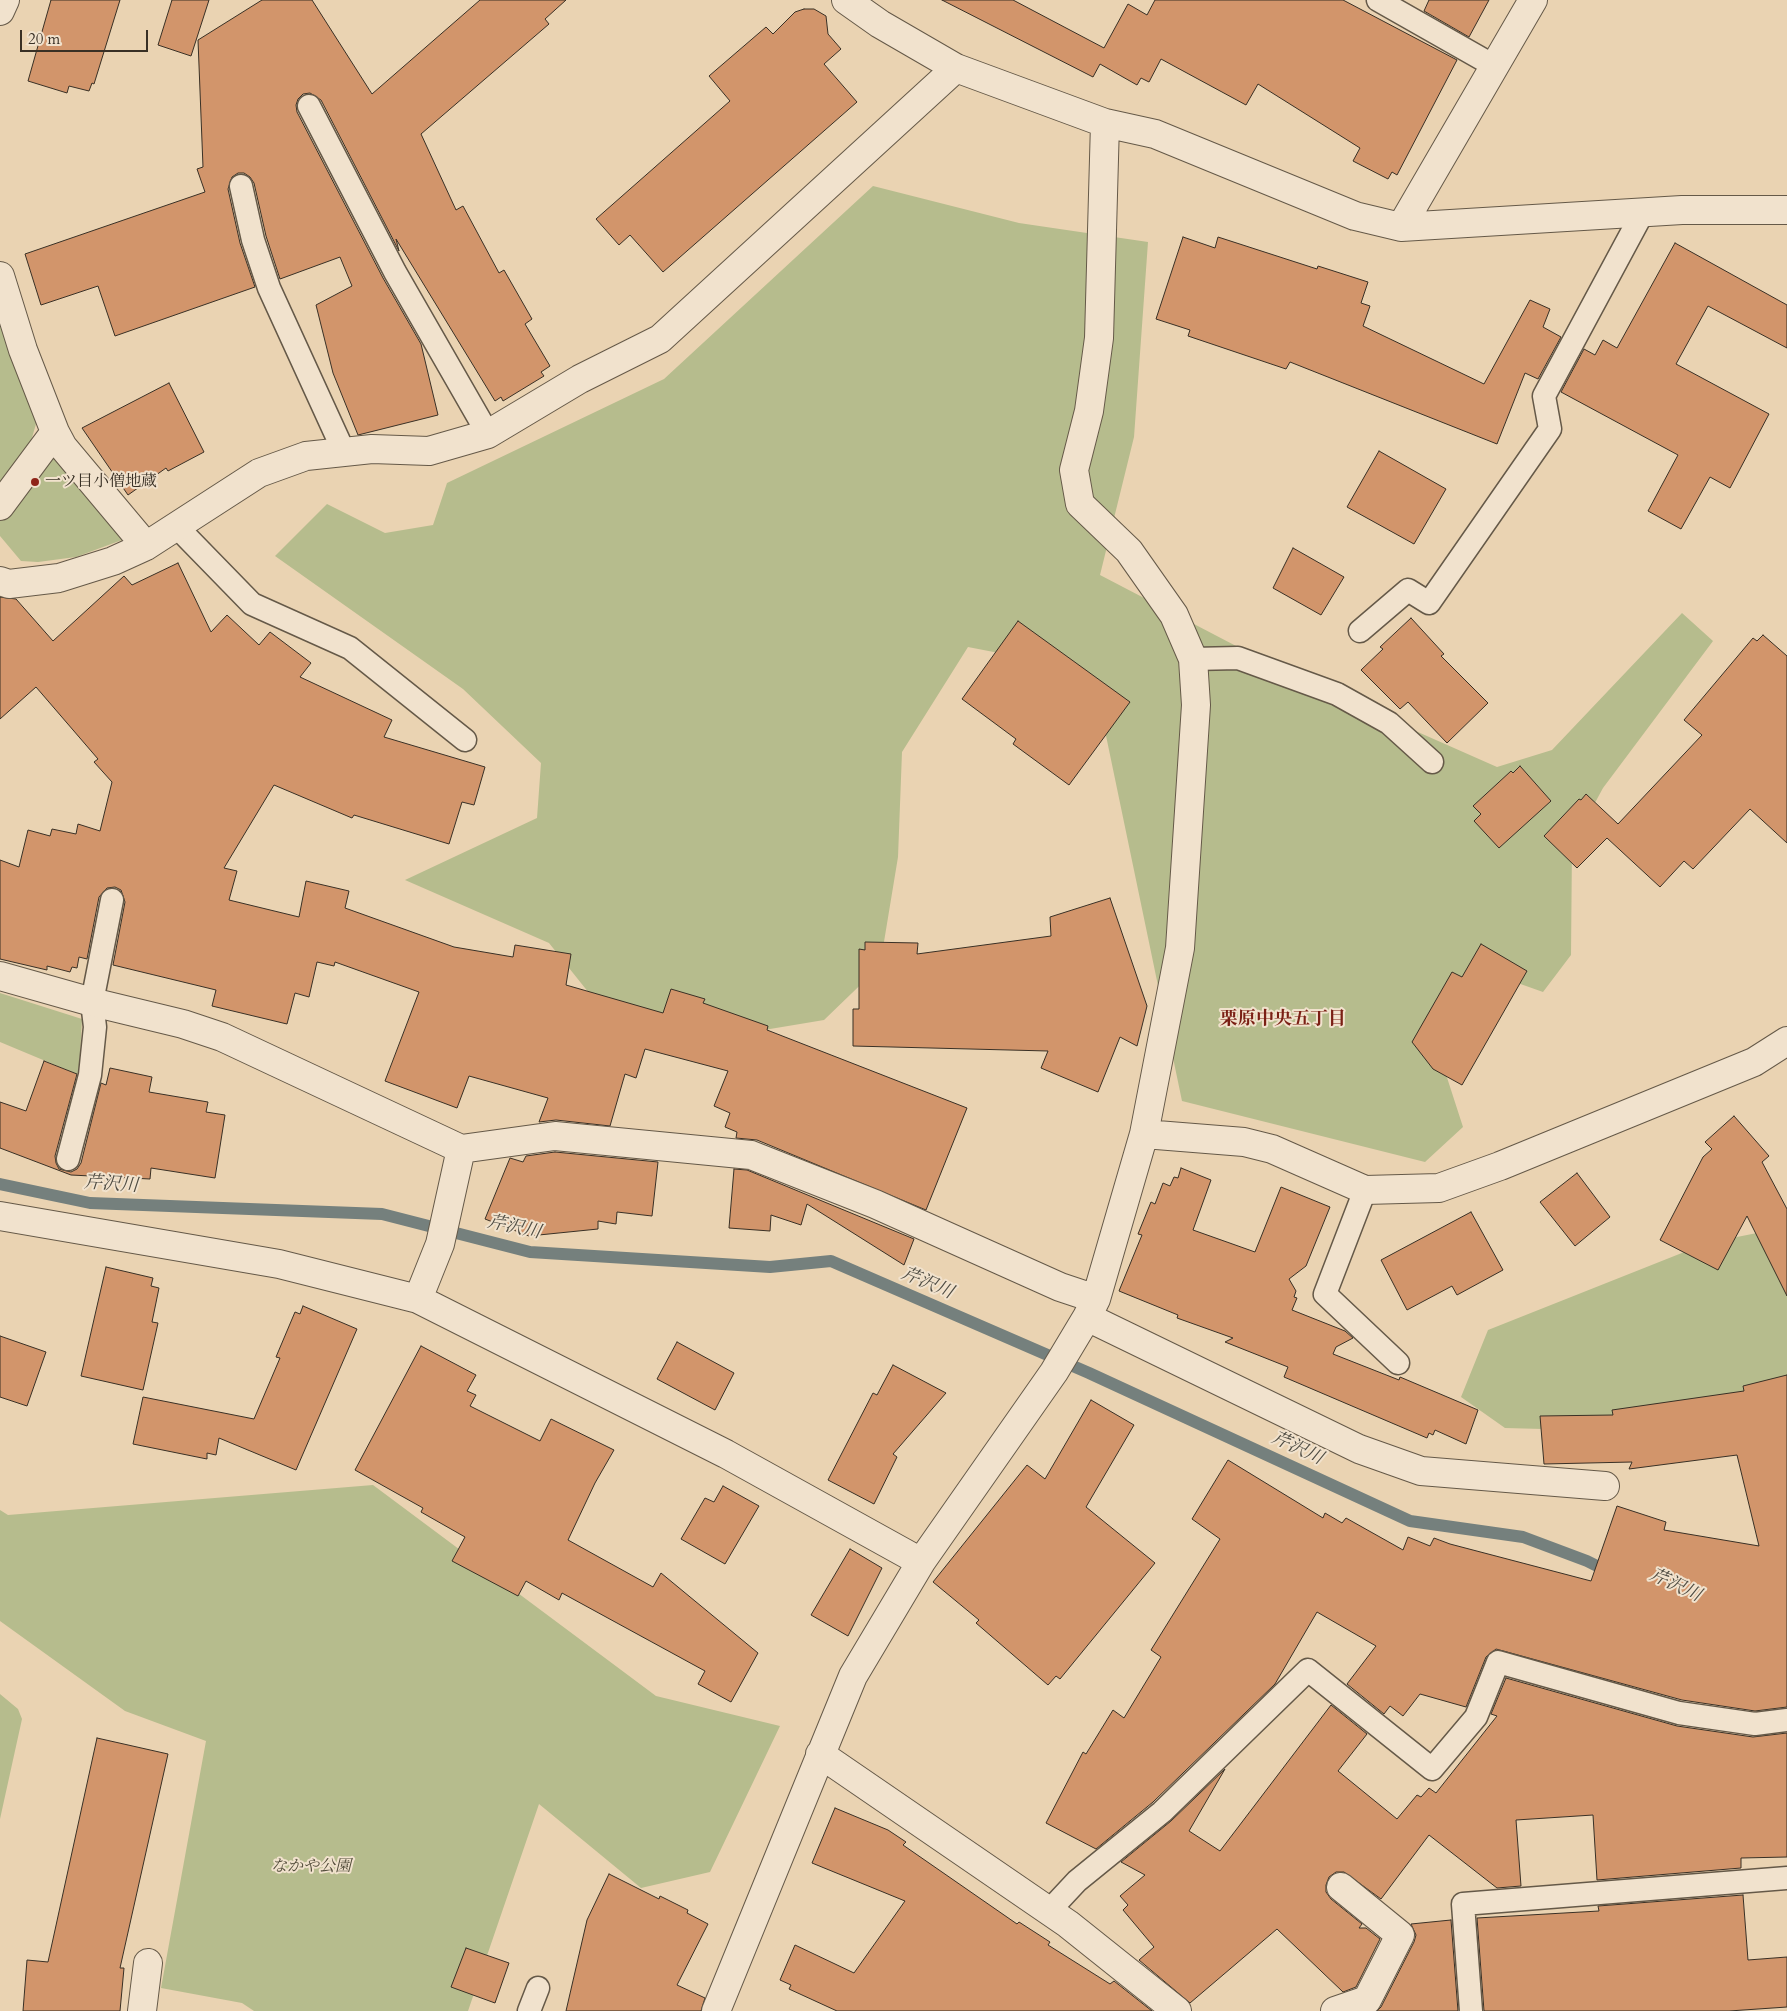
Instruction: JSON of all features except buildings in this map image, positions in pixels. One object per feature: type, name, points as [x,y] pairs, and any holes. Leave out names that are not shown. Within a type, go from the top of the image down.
[{"type":"street","points":[[0,11],[5,0]]},
{"type":"street","points":[[846,0],[880,24],[956,68],[1105,123],[1155,134],[1355,216],[1402,227],[1643,212],[1787,210]]},
{"type":"street","points":[[1402,227],[1533,0]]},
{"type":"street","points":[[0,580],[9,584],[59,578],[113,561],[146,546],[259,473],[306,456],[372,449],[429,452],[488,434],[580,379],[660,339],[956,68]]},
{"type":"street","points":[[716,2011],[820,1754],[854,1676],[921,1562],[1054,1372],[1091,1308],[1144,1134],[1180,948],[1196,705],[1193,659],[1174,615],[1129,551],[1080,504],[1074,470],[1089,411],[1099,338],[1105,123]]},
{"type":"street","points":[[0,276],[22,350],[55,432],[63,447],[146,546]]},
{"type":"street","points":[[0,506],[55,432]]},
{"type":"street","points":[[0,976],[92,1002],[183,1024],[222,1037],[461,1149],[556,1136],[751,1156],[875,1204],[1060,1287],[1091,1308],[1360,1449],[1421,1471],[1605,1486]]},
{"type":"street","points":[[1144,1134],[1244,1142],[1272,1149],[1366,1190],[1439,1188],[1509,1162],[1754,1062],[1787,1042]]},
{"type":"street","points":[[418,1299],[440,1244],[461,1149]]},
{"type":"street","points":[[0,1216],[279,1264],[418,1299],[726,1454],[921,1562]]},
{"type":"street","points":[[820,1754],[1049,1911],[1177,2011]]},
{"type":"street","points":[[1336,2011],[1366,2000],[1400,1935],[1341,1887]]},
{"type":"street","points":[[142,2011],[148,1963]]},
{"type":"lane","points":[[1378,0],[1496,67]]},
{"type":"lane","points":[[309,106],[395,272],[488,434]]},
{"type":"lane","points":[[241,186],[253,240],[269,288],[344,452]]},
{"type":"lane","points":[[1360,631],[1408,590],[1429,603],[1550,429],[1544,396],[1643,212]]},
{"type":"lane","points":[[176,526],[252,604],[350,648],[465,740]]},
{"type":"lane","points":[[1193,659],[1238,658],[1336,694],[1388,723],[1432,762]]},
{"type":"lane","points":[[68,1159],[90,1075],[95,1027],[92,1002],[112,900]]},
{"type":"lane","points":[[1366,1190],[1325,1294],[1398,1362]]},
{"type":"lane","points":[[1049,1911],[1078,1881],[1162,1812],[1308,1670],[1432,1769],[1476,1717],[1498,1662],[1679,1713],[1756,1724],[1787,1720]]},
{"type":"lane","points":[[1471,2011],[1463,1904],[1787,1878]]},
{"type":"lane","points":[[529,2011],[538,1988]]},
{"type":"green space","points":[[873,186],[1019,223],[1148,242],[1134,437],[1100,575],[1307,683],[1497,767],[1552,750],[1682,613],[1713,641],[1603,788],[1572,845],[1571,955],[1543,992],[1481,970],[1430,1025],[1463,1127],[1425,1162],[1182,1101],[1104,726],[1040,661],[968,647],[902,752],[898,857],[880,966],[824,1020],[710,1039],[605,1013],[549,943],[405,880],[537,818],[541,763],[463,689],[275,556],[327,504],[385,533],[433,525],[447,483],[664,379]]},
{"type":"green space","points":[[0,304],[38,417],[29,448],[0,492]]},
{"type":"green space","points":[[53,454],[122,540],[76,557],[38,562],[21,561],[0,536],[0,521],[12,499]]},
{"type":"green space","points":[[0,993],[82,1019],[79,1075],[0,1042]]},
{"type":"green space","points":[[1787,1227],[1787,1418],[1694,1433],[1505,1428],[1461,1397],[1488,1330],[1707,1243]]},
{"type":"green space","name":"なかや公園","points":[[373,1485],[656,1696],[780,1726],[710,1872],[641,1888],[539,1804],[468,2011],[254,2011],[242,2003],[161,1988],[206,1741],[125,1711],[0,1621],[0,1510],[8,1515]]},
{"type":"green space","points":[[0,1694],[18,1709],[22,1719],[0,1819]]},
{"type":"waterway","name":"芹沢川","points":[[0,1184],[90,1203],[382,1214],[530,1252],[770,1267],[831,1261],[1089,1373],[1410,1521],[1523,1537],[1587,1561],[1611,1573]]},
{"type":"place","name":"一ツ目小僧地蔵","points":[[35,482]]},
{"type":"district","name":"栗原中央五丁目","points":[[1283,1020]]}]
